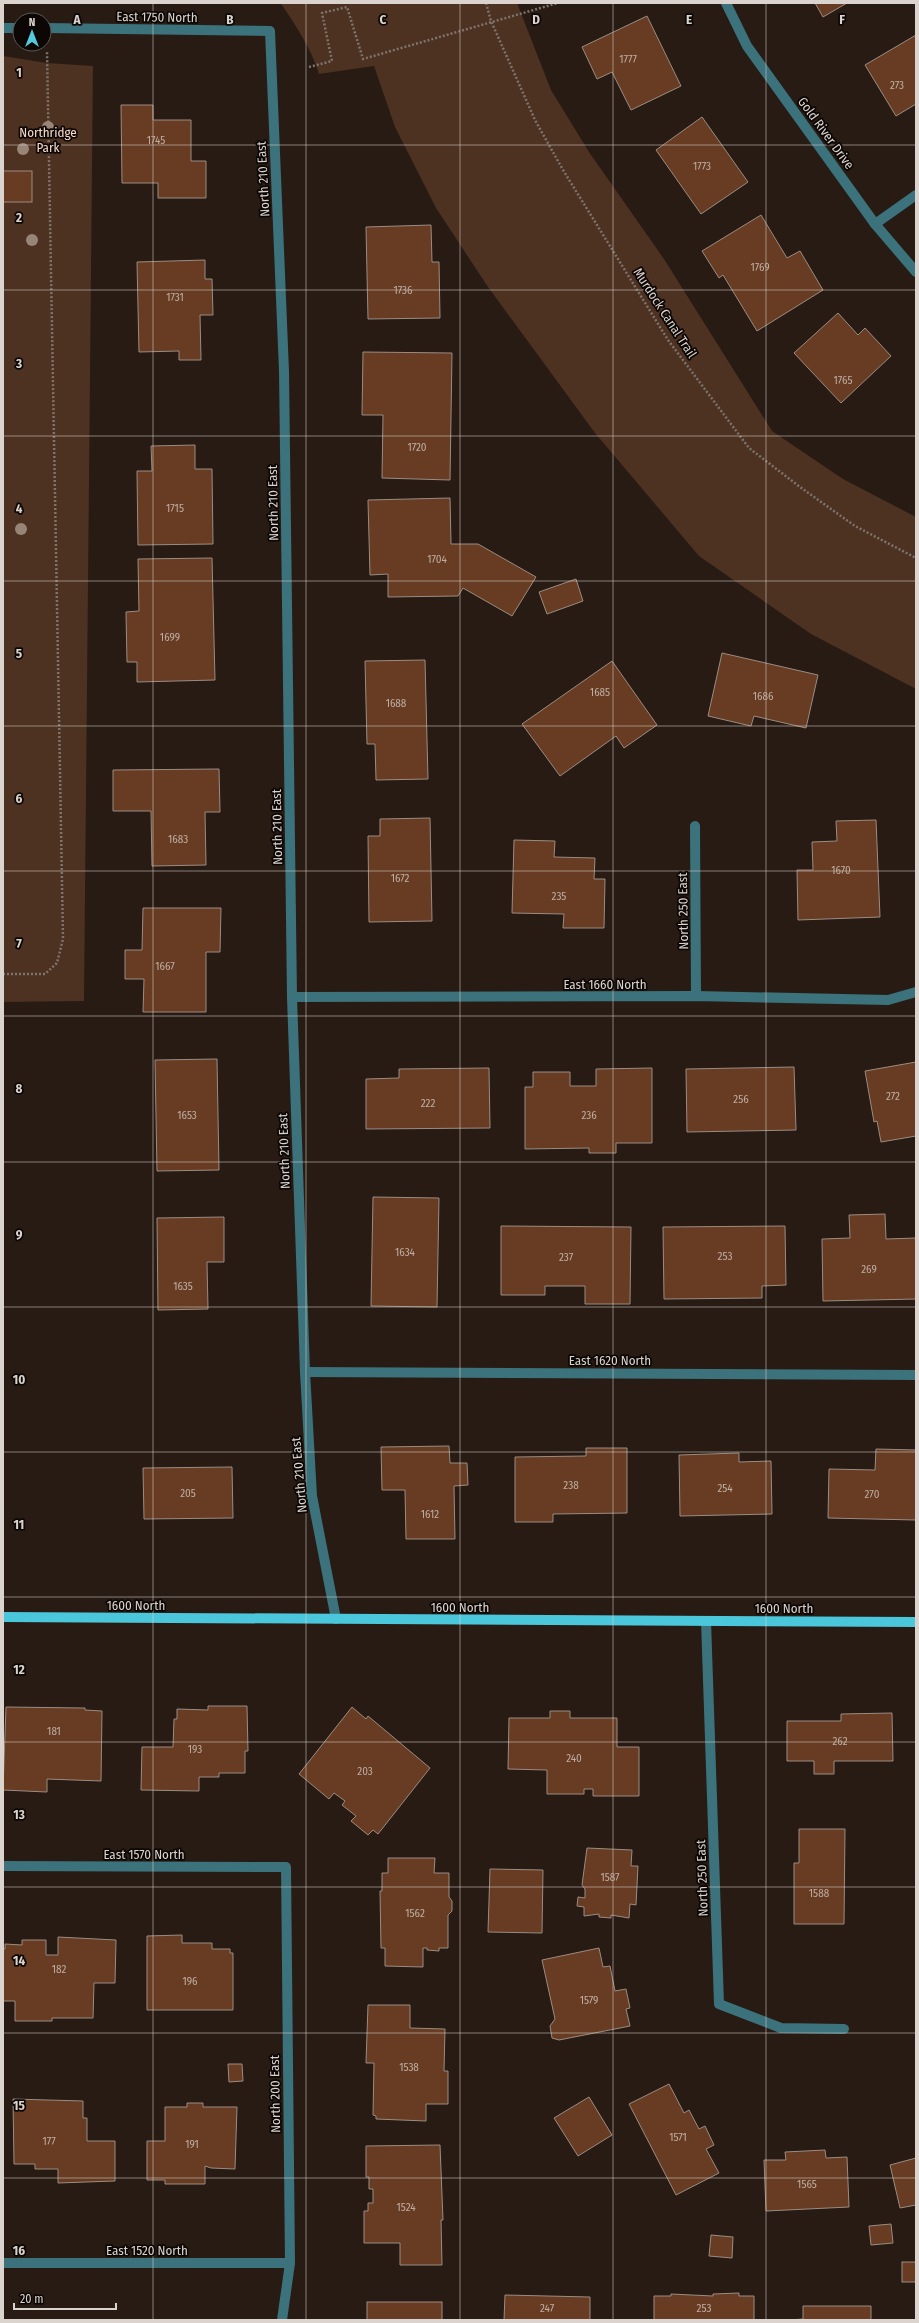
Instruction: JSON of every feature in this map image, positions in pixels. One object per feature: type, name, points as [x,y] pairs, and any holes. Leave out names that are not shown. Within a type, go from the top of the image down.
[{"type":"main road","name":"1600 North","points":[[3,1617],[916,1622]]},
{"type":"street","name":"Gold River Drive","points":[[726,3],[747,46],[875,224],[916,272]]},
{"type":"street","name":"East 1750 North","points":[[52,28],[270,31]]},
{"type":"street","name":"North 210 East","points":[[270,31],[284,371],[292,997],[305,1372],[312,1496],[336,1619]]},
{"type":"street","points":[[875,224],[916,195]]},
{"type":"street","name":"North 250 East","points":[[695,826],[696,996]]},
{"type":"street","name":"East 1660 North","points":[[292,997],[696,996],[888,1000],[916,992]]},
{"type":"street","name":"East 1620 North","points":[[305,1372],[916,1375]]},
{"type":"street","name":"North 250 East","points":[[706,1621],[718,2004],[781,2028],[844,2029]]},
{"type":"street","name":"East 1570 North","points":[[3,1866],[286,1867]]},
{"type":"street","name":"North 200 East","points":[[282,2320],[290,2263],[286,1867]]},
{"type":"street","name":"East 1520 North","points":[[3,2263],[290,2263]]},
{"type":"path","name":"Murdock Canal Trail","points":[[486,3],[492,21],[535,120],[562,170],[668,340],[749,448],[800,488],[855,526],[916,558]]},
{"type":"path","points":[[309,67],[332,61],[322,12],[347,7],[363,60],[492,21],[558,3]]},
{"type":"path","points":[[3,974],[45,974],[57,963],[62,939],[46,52]]},
{"type":"green space","points":[[278,3],[517,3],[551,90],[589,152],[664,259],[772,431],[843,479],[916,517],[916,689],[811,634],[699,556],[595,433],[488,287],[436,208],[395,127],[374,66],[319,74],[312,55],[303,38],[282,5]]},
{"type":"green space","name":"Northridge Park","points":[[3,56],[47,63],[93,66],[84,1001],[3,1002]]},
{"type":"building","points":[[815,3],[847,3],[823,17]]},
{"type":"building","points":[[647,16],[681,86],[631,110],[612,72],[597,79],[582,47]]},
{"type":"building","points":[[916,35],[916,104],[896,116],[865,65]]},
{"type":"building","points":[[121,105],[153,105],[153,120],[191,120],[191,161],[206,161],[206,198],[158,198],[158,183],[122,183]]},
{"type":"building","points":[[702,117],[748,182],[701,214],[656,150]]},
{"type":"building","points":[[3,171],[32,171],[32,202],[3,202]]},
{"type":"building","points":[[761,215],[787,258],[800,251],[823,290],[757,331],[723,275],[719,278],[702,251]]},
{"type":"building","points":[[431,225],[432,262],[439,262],[440,318],[368,319],[366,227]]},
{"type":"building","points":[[205,260],[205,279],[212,279],[213,315],[200,315],[201,360],[179,360],[179,351],[139,352],[137,262]]},
{"type":"building","points":[[838,313],[858,335],[865,328],[891,356],[841,403],[794,353]]},
{"type":"building","points":[[363,352],[452,353],[450,480],[382,478],[383,415],[362,415]]},
{"type":"building","points":[[195,445],[195,469],[212,469],[213,544],[138,545],[137,471],[152,471],[151,446]]},
{"type":"building","points":[[450,498],[451,544],[478,544],[536,577],[512,616],[463,588],[458,596],[388,597],[388,574],[370,575],[368,500]]},
{"type":"building","points":[[212,558],[215,680],[137,682],[137,662],[127,662],[126,612],[139,611],[138,559]]},
{"type":"building","points":[[576,579],[583,601],[547,614],[539,592]]},
{"type":"building","points":[[722,653],[818,675],[806,728],[754,716],[751,726],[708,716]]},
{"type":"building","points":[[425,660],[428,779],[376,780],[375,744],[367,744],[365,661]]},
{"type":"building","points":[[612,661],[657,725],[624,748],[616,736],[560,776],[522,724]]},
{"type":"building","points":[[219,769],[220,812],[205,812],[206,865],[152,866],[151,811],[113,811],[113,770]]},
{"type":"building","points":[[430,818],[432,921],[369,922],[368,836],[380,836],[380,819]]},
{"type":"building","points":[[876,820],[880,917],[798,920],[797,870],[813,870],[812,842],[837,841],[836,821]]},
{"type":"building","points":[[514,840],[555,841],[554,857],[595,858],[594,879],[605,879],[604,928],[563,928],[564,914],[512,913]]},
{"type":"building","points":[[143,908],[221,908],[220,952],[206,952],[206,1012],[143,1012],[144,979],[125,979],[125,950],[142,950]]},
{"type":"building","points":[[217,1059],[219,1170],[157,1171],[155,1060]]},
{"type":"building","points":[[916,1062],[916,1136],[881,1142],[877,1121],[874,1122],[865,1071]]},
{"type":"building","points":[[794,1067],[796,1130],[687,1132],[686,1069]]},
{"type":"building","points":[[489,1068],[490,1128],[366,1129],[366,1079],[399,1078],[399,1069]]},
{"type":"building","points":[[652,1068],[652,1143],[616,1143],[616,1153],[589,1153],[589,1148],[525,1149],[525,1087],[533,1087],[533,1072],[570,1072],[570,1086],[596,1086],[596,1069]]},
{"type":"building","points":[[373,1197],[439,1198],[437,1307],[371,1306]]},
{"type":"building","points":[[885,1214],[886,1239],[916,1238],[916,1299],[823,1301],[822,1239],[850,1238],[849,1215]]},
{"type":"building","points":[[224,1217],[224,1262],[207,1262],[208,1309],[158,1310],[157,1218]]},
{"type":"building","points":[[501,1226],[631,1227],[630,1304],[585,1304],[585,1286],[545,1286],[545,1295],[501,1295]]},
{"type":"building","points":[[785,1226],[786,1285],[762,1286],[762,1298],[664,1299],[663,1227]]},
{"type":"building","points":[[449,1446],[450,1463],[467,1463],[468,1485],[454,1486],[455,1539],[406,1539],[405,1490],[382,1490],[381,1447]]},
{"type":"building","points":[[586,1448],[627,1448],[627,1513],[553,1514],[553,1522],[515,1522],[515,1457],[586,1456]]},
{"type":"building","points":[[876,1449],[916,1450],[916,1520],[828,1518],[829,1469],[875,1470]]},
{"type":"building","points":[[739,1453],[739,1462],[771,1461],[772,1514],[680,1516],[679,1455]]},
{"type":"building","points":[[232,1467],[233,1518],[144,1519],[143,1468]]},
{"type":"building","points":[[208,1706],[247,1706],[248,1751],[245,1751],[245,1773],[219,1773],[219,1777],[199,1777],[199,1791],[141,1790],[142,1747],[173,1747],[174,1719],[177,1719],[177,1709],[208,1710]]},
{"type":"building","points":[[6,1707],[85,1708],[85,1710],[102,1711],[101,1781],[47,1779],[47,1792],[3,1790]]},
{"type":"building","points":[[352,1707],[366,1719],[368,1716],[430,1768],[378,1834],[373,1830],[368,1835],[351,1821],[356,1816],[342,1805],[345,1801],[334,1793],[329,1799],[299,1774]]},
{"type":"building","points":[[550,1711],[570,1711],[570,1718],[617,1718],[617,1747],[639,1747],[639,1796],[593,1796],[593,1789],[584,1789],[584,1794],[547,1794],[547,1770],[508,1769],[509,1718],[550,1718]]},
{"type":"building","points":[[892,1713],[893,1761],[834,1761],[834,1774],[814,1774],[814,1761],[787,1761],[787,1721],[841,1721],[841,1714]]},
{"type":"building","points":[[799,1829],[845,1829],[844,1924],[794,1924],[794,1863],[799,1863]]},
{"type":"building","points":[[587,1848],[632,1850],[631,1866],[638,1866],[636,1905],[630,1904],[629,1918],[611,1915],[611,1918],[599,1917],[599,1914],[584,1916],[584,1907],[577,1906],[578,1897],[585,1898],[585,1889],[582,1885]]},
{"type":"building","points":[[388,1858],[435,1858],[434,1873],[449,1873],[449,1897],[452,1901],[452,1911],[448,1915],[448,1948],[439,1948],[439,1951],[427,1950],[427,1948],[423,1948],[423,1967],[385,1966],[385,1948],[381,1948],[380,1891],[382,1891],[382,1873],[388,1873]]},
{"type":"building","points":[[490,1869],[543,1870],[542,1933],[488,1932]]},
{"type":"building","points":[[182,1935],[182,1943],[212,1943],[212,1949],[230,1949],[230,1953],[233,1953],[233,2010],[147,2010],[147,1936]]},
{"type":"building","points":[[58,1937],[116,1940],[115,1983],[94,1983],[93,2018],[52,2018],[52,2021],[15,2021],[15,2001],[3,2001],[3,1949],[5,1949],[5,1944],[22,1945],[22,1940],[46,1940],[46,1955],[58,1955]]},
{"type":"building","points":[[599,1948],[603,1967],[610,1966],[615,1991],[626,1989],[630,2008],[626,2009],[630,2026],[559,2040],[552,2038],[550,2026],[555,2019],[542,1960]]},
{"type":"building","points":[[368,2005],[410,2005],[410,2028],[445,2029],[444,2071],[448,2071],[448,2104],[426,2104],[426,2121],[376,2119],[376,2116],[373,2115],[374,2063],[366,2063]]},
{"type":"building","points":[[228,2064],[242,2064],[243,2081],[229,2082]]},
{"type":"building","points":[[669,2084],[684,2113],[689,2110],[699,2129],[705,2126],[714,2145],[706,2149],[719,2173],[676,2195],[629,2104]]},
{"type":"building","points":[[589,2097],[612,2135],[578,2156],[554,2118]]},
{"type":"building","points":[[13,2099],[83,2101],[83,2118],[87,2118],[87,2141],[115,2141],[115,2181],[58,2183],[58,2169],[35,2169],[35,2164],[14,2164]]},
{"type":"building","points":[[187,2103],[203,2103],[203,2107],[237,2107],[235,2169],[211,2168],[205,2166],[205,2184],[165,2184],[165,2180],[147,2180],[147,2141],[165,2141],[165,2107],[187,2107]]},
{"type":"building","points":[[440,2145],[443,2220],[441,2220],[442,2265],[400,2265],[400,2243],[364,2243],[364,2211],[368,2211],[368,2203],[373,2203],[373,2189],[369,2189],[369,2177],[366,2177],[366,2146]]},
{"type":"building","points":[[825,2150],[826,2158],[847,2157],[849,2207],[766,2211],[764,2160],[786,2160],[785,2152]]},
{"type":"building","points":[[916,2158],[916,2205],[900,2208],[890,2165]]},
{"type":"building","points":[[891,2224],[893,2243],[871,2245],[869,2226]]},
{"type":"building","points":[[711,2235],[733,2237],[732,2258],[709,2256]]},
{"type":"building","points":[[902,2262],[916,2262],[916,2282],[902,2282]]},
{"type":"building","points":[[739,2293],[739,2296],[754,2296],[754,2320],[654,2320],[654,2296],[671,2296],[671,2294],[713,2296],[713,2294]]},
{"type":"building","points":[[505,2295],[590,2297],[590,2320],[504,2320]]},
{"type":"building","points":[[367,2302],[442,2302],[442,2320],[367,2320]]},
{"type":"building","points":[[803,2306],[871,2306],[871,2320],[789,2320],[803,2319]]}]
